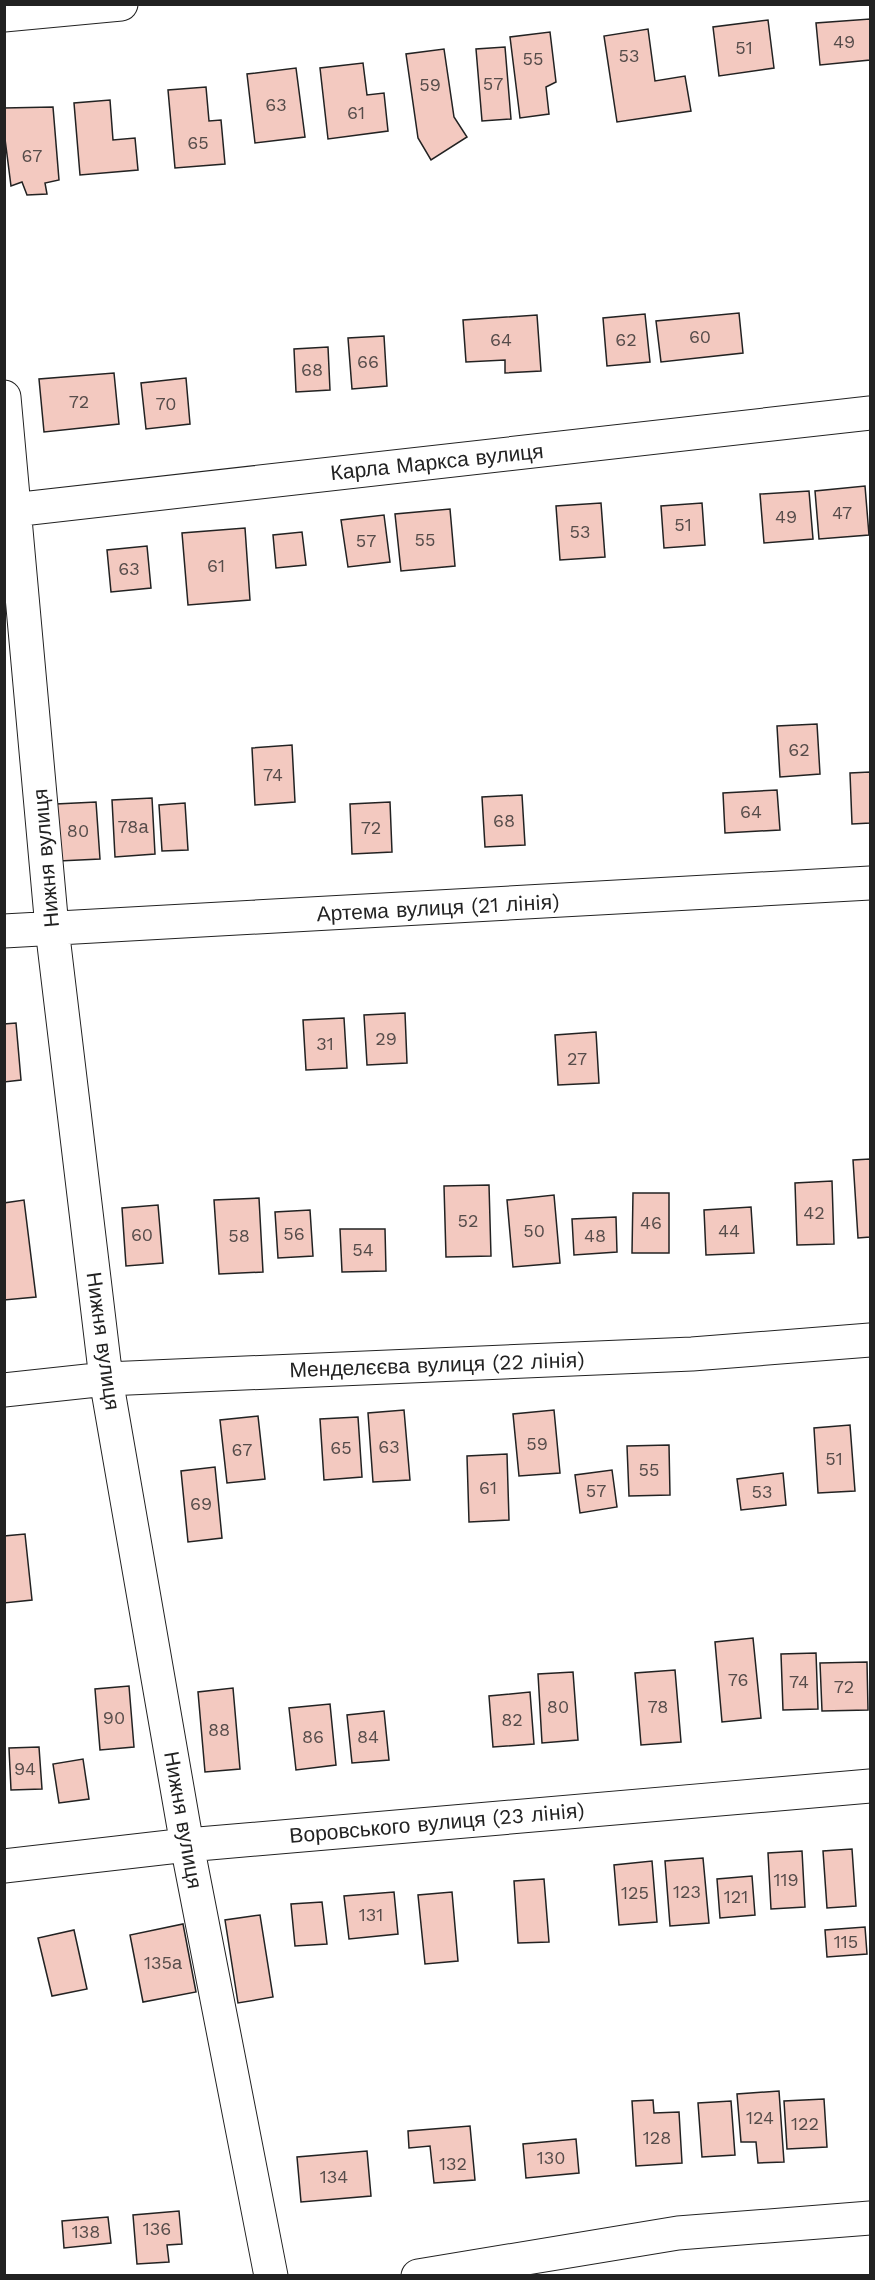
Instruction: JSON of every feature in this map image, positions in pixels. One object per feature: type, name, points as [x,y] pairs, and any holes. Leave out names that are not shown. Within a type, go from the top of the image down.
[{"type":"street","points":[[4,15],[121,4]]},
{"type":"street","name":"Нижня вулиця","points":[[4,397],[10,510],[52,928],[106,1379],[187,1845],[271,2276]]},
{"type":"street","name":"Карла Маркса вулиця","points":[[10,510],[870,413]]},
{"type":"street","name":"Артема вулиця (21 лiнiя)","points":[[4,932],[870,883]]},
{"type":"street","name":"Менделєєва вулиця (22 лiнiя)","points":[[4,1390],[106,1379],[692,1354],[870,1340]]},
{"type":"street","name":"Воровського вулиця (23 лiнiя)","points":[[4,1866],[187,1845],[870,1786]]},
{"type":"street","points":[[418,2276],[678,2233],[870,2218]]},
{"type":"building","points":[[870,19],[870,60],[820,65],[816,23]]},
{"type":"building","points":[[768,20],[774,68],[719,76],[713,27]]},
{"type":"building","points":[[648,29],[655,81],[685,76],[691,111],[617,122],[604,36]]},
{"type":"building","points":[[550,32],[556,82],[546,87],[549,114],[520,118],[510,37]]},
{"type":"building","points":[[505,47],[511,119],[482,121],[476,49]]},
{"type":"building","points":[[444,49],[454,117],[467,137],[431,160],[418,138],[406,54]]},
{"type":"building","points":[[363,63],[367,95],[384,93],[388,131],[328,139],[320,68]]},
{"type":"building","points":[[296,68],[305,137],[255,143],[247,74]]},
{"type":"building","points":[[206,87],[209,121],[221,120],[225,164],[175,168],[168,90]]},
{"type":"building","points":[[110,100],[113,140],[135,138],[138,170],[80,175],[74,103]]},
{"type":"building","points":[[53,107],[59,180],[45,183],[47,194],[27,195],[22,182],[11,186],[4,131],[4,108]]},
{"type":"building","points":[[739,313],[743,353],[661,362],[656,321]]},
{"type":"building","points":[[645,314],[650,362],[607,366],[603,318]]},
{"type":"building","points":[[537,315],[541,371],[505,373],[505,360],[466,362],[463,320]]},
{"type":"building","points":[[384,336],[387,386],[352,389],[348,338]]},
{"type":"building","points":[[328,347],[330,390],[296,392],[294,349]]},
{"type":"building","points":[[114,373],[119,424],[44,432],[39,379]]},
{"type":"building","points":[[186,378],[190,424],[146,429],[141,383]]},
{"type":"building","points":[[865,486],[869,535],[819,539],[815,491]]},
{"type":"building","points":[[809,491],[813,539],[764,543],[760,494]]},
{"type":"building","points":[[601,503],[605,557],[560,560],[556,506]]},
{"type":"building","points":[[702,503],[705,545],[664,548],[661,506]]},
{"type":"building","points":[[450,509],[455,566],[401,571],[395,514]]},
{"type":"building","points":[[384,515],[390,562],[348,567],[341,520]]},
{"type":"building","points":[[245,528],[250,600],[188,605],[182,533]]},
{"type":"building","points":[[302,532],[306,565],[276,568],[273,535]]},
{"type":"building","points":[[147,546],[151,588],[111,592],[107,550]]},
{"type":"building","points":[[817,724],[820,774],[780,777],[777,726]]},
{"type":"building","points":[[292,745],[295,802],[255,805],[252,748]]},
{"type":"building","points":[[870,772],[870,823],[852,824],[850,773]]},
{"type":"building","points":[[777,790],[780,830],[725,833],[723,793]]},
{"type":"building","points":[[522,795],[525,845],[485,847],[482,797]]},
{"type":"building","points":[[152,798],[155,854],[115,857],[112,800]]},
{"type":"building","points":[[96,802],[100,859],[59,861],[56,804]]},
{"type":"building","points":[[390,802],[392,852],[352,854],[350,804]]},
{"type":"building","points":[[185,803],[188,850],[162,851],[159,805]]},
{"type":"building","points":[[405,1013],[407,1063],[367,1065],[364,1015]]},
{"type":"building","points":[[344,1018],[347,1068],[306,1070],[303,1020]]},
{"type":"building","points":[[16,1023],[21,1080],[4,1082],[4,1024]]},
{"type":"building","points":[[596,1032],[599,1083],[558,1085],[555,1035]]},
{"type":"building","points":[[870,1159],[870,1237],[858,1238],[853,1160]]},
{"type":"building","points":[[832,1181],[834,1244],[797,1245],[795,1183]]},
{"type":"building","points":[[489,1185],[491,1256],[446,1257],[444,1186]]},
{"type":"building","points":[[633,1193],[669,1193],[669,1253],[632,1253]]},
{"type":"building","points":[[554,1195],[560,1263],[513,1267],[507,1200]]},
{"type":"building","points":[[259,1198],[263,1272],[219,1274],[214,1200]]},
{"type":"building","points":[[24,1200],[36,1297],[4,1300],[4,1203]]},
{"type":"building","points":[[158,1205],[163,1263],[126,1266],[122,1208]]},
{"type":"building","points":[[751,1207],[754,1253],[706,1255],[704,1210]]},
{"type":"building","points":[[310,1210],[313,1256],[278,1258],[275,1212]]},
{"type":"building","points":[[616,1217],[617,1252],[574,1255],[572,1219]]},
{"type":"building","points":[[340,1229],[385,1229],[386,1271],[342,1272]]},
{"type":"building","points":[[404,1410],[410,1480],[373,1482],[368,1413]]},
{"type":"building","points":[[554,1410],[560,1473],[519,1476],[513,1414]]},
{"type":"building","points":[[258,1416],[265,1479],[227,1483],[220,1420]]},
{"type":"building","points":[[358,1417],[362,1477],[324,1480],[320,1419]]},
{"type":"building","points":[[850,1425],[855,1491],[818,1493],[814,1428]]},
{"type":"building","points":[[669,1445],[670,1495],[629,1496],[627,1446]]},
{"type":"building","points":[[507,1454],[509,1520],[469,1522],[467,1456]]},
{"type":"building","points":[[215,1467],[222,1538],[188,1542],[181,1471]]},
{"type":"building","points":[[612,1470],[617,1507],[580,1513],[575,1475]]},
{"type":"building","points":[[783,1473],[786,1505],[741,1510],[737,1479]]},
{"type":"building","points":[[25,1534],[32,1600],[4,1603],[4,1536]]},
{"type":"building","points":[[753,1638],[761,1718],[722,1722],[715,1642]]},
{"type":"building","points":[[816,1653],[818,1709],[783,1710],[781,1654]]},
{"type":"building","points":[[867,1662],[868,1710],[822,1711],[820,1663]]},
{"type":"building","points":[[675,1670],[681,1742],[641,1745],[635,1673]]},
{"type":"building","points":[[573,1672],[578,1740],[542,1743],[538,1674]]},
{"type":"building","points":[[129,1686],[134,1747],[100,1750],[95,1689]]},
{"type":"building","points":[[233,1688],[240,1769],[205,1772],[198,1692]]},
{"type":"building","points":[[530,1692],[534,1744],[493,1747],[489,1696]]},
{"type":"building","points":[[330,1704],[336,1765],[296,1770],[289,1708]]},
{"type":"building","points":[[384,1711],[389,1760],[352,1763],[347,1715]]},
{"type":"building","points":[[39,1747],[42,1789],[11,1790],[9,1748]]},
{"type":"building","points":[[83,1759],[89,1799],[59,1803],[53,1764]]},
{"type":"building","points":[[852,1849],[856,1906],[827,1908],[823,1851]]},
{"type":"building","points":[[802,1851],[805,1907],[771,1909],[768,1853]]},
{"type":"building","points":[[703,1858],[709,1923],[670,1926],[665,1861]]},
{"type":"building","points":[[652,1861],[657,1922],[619,1925],[614,1865]]},
{"type":"building","points":[[752,1876],[755,1915],[720,1918],[717,1879]]},
{"type":"building","points":[[544,1879],[549,1942],[518,1943],[514,1881]]},
{"type":"building","points":[[394,1892],[398,1934],[349,1939],[344,1896]]},
{"type":"building","points":[[452,1892],[458,1961],[425,1964],[418,1895]]},
{"type":"building","points":[[322,1902],[327,1944],[295,1946],[291,1904]]},
{"type":"building","points":[[260,1915],[273,1997],[238,2003],[225,1920]]},
{"type":"building","points":[[183,1924],[196,1992],[143,2002],[130,1935]]},
{"type":"building","points":[[865,1927],[867,1954],[827,1957],[825,1930]]},
{"type":"building","points":[[74,1930],[87,1989],[52,1996],[38,1938]]},
{"type":"building","points":[[779,2091],[784,2162],[758,2163],[756,2142],[741,2142],[737,2094]]},
{"type":"building","points":[[824,2099],[827,2147],[787,2149],[784,2101]]},
{"type":"building","points":[[653,2100],[654,2113],[679,2112],[682,2163],[636,2166],[632,2101]]},
{"type":"building","points":[[731,2101],[735,2155],[702,2157],[698,2103]]},
{"type":"building","points":[[470,2126],[475,2180],[434,2183],[430,2146],[409,2148],[408,2131]]},
{"type":"building","points":[[576,2139],[579,2173],[526,2178],[523,2144]]},
{"type":"building","points":[[367,2151],[371,2196],[301,2202],[297,2157]]},
{"type":"building","points":[[179,2211],[182,2244],[167,2245],[169,2262],[137,2264],[133,2215]]},
{"type":"building","points":[[108,2217],[111,2243],[64,2248],[62,2221]]}]
